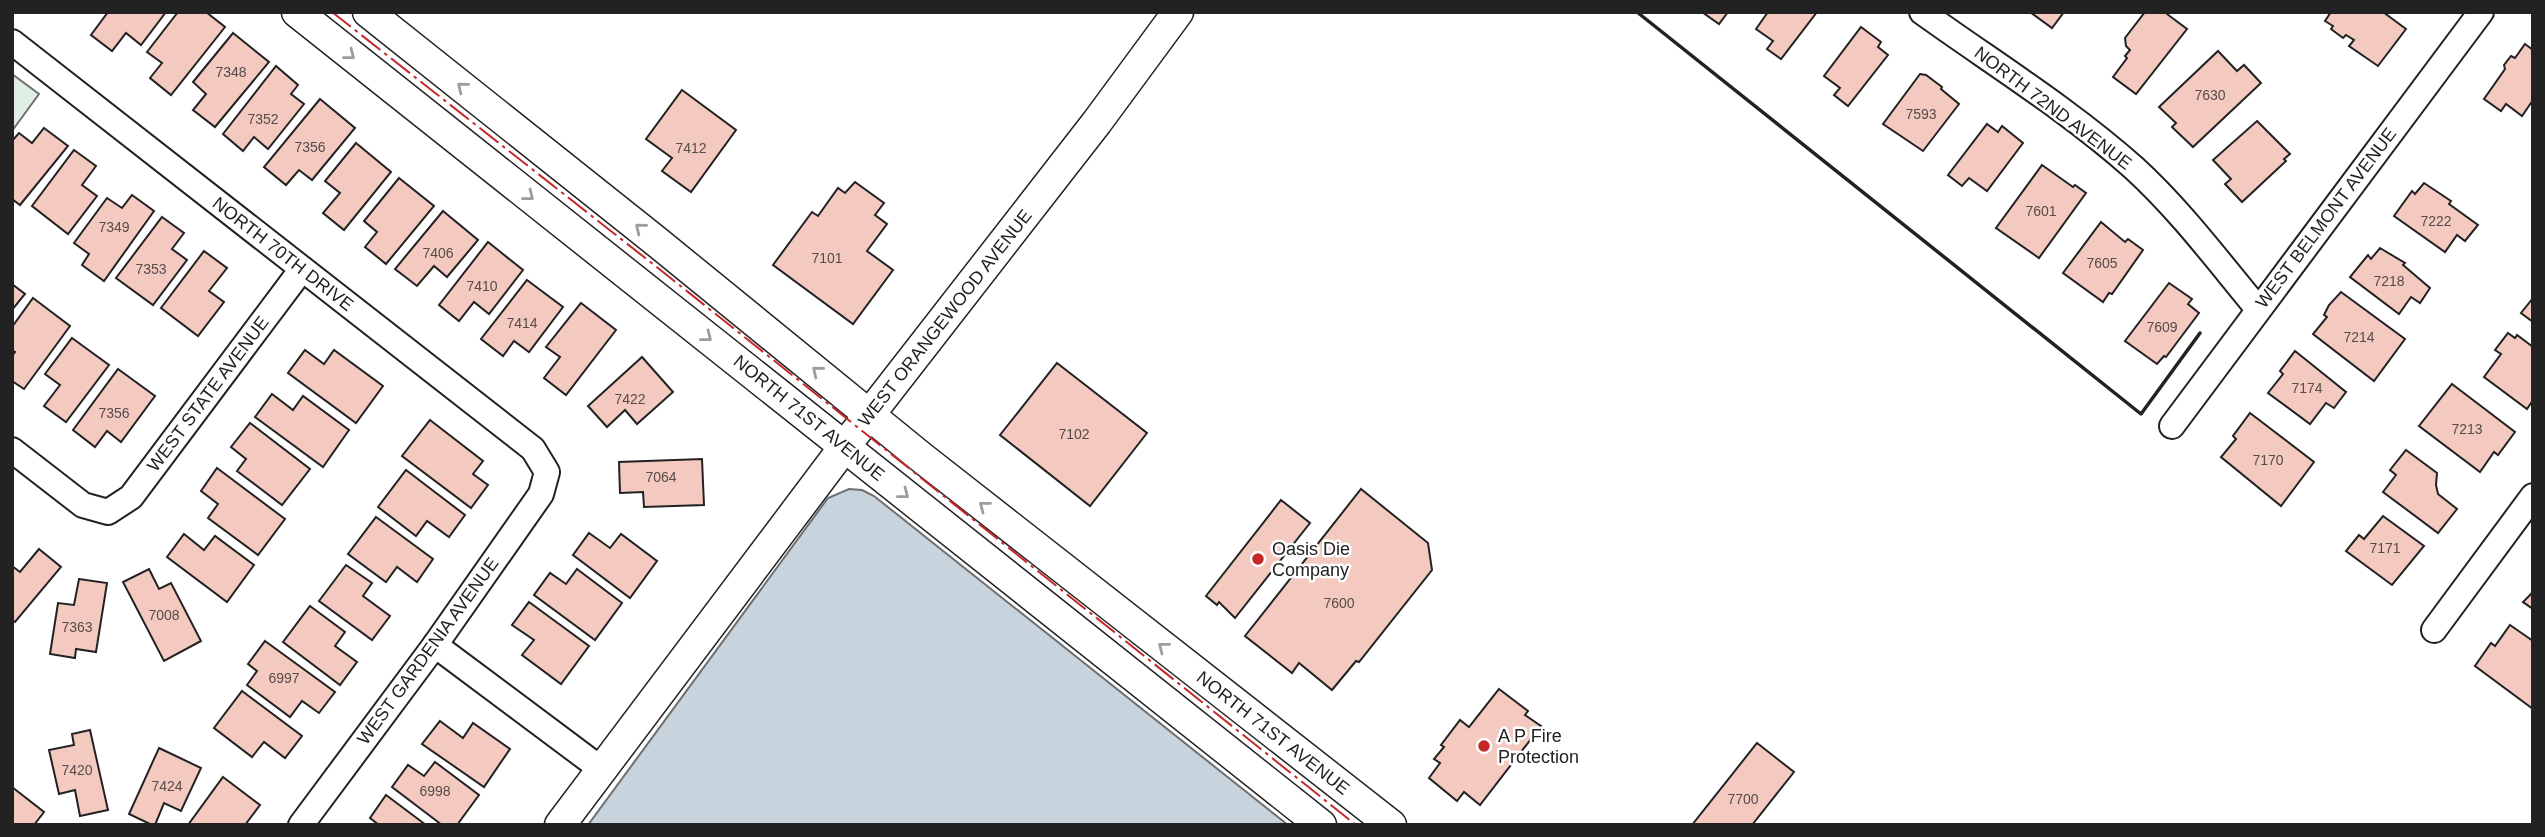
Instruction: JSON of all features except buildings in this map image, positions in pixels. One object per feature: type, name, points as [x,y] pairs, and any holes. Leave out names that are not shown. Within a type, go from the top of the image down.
[{"type":"street","name":"NORTH 71ST AVENUE","points":[[297,12],[1321,825]]},
{"type":"street","name":"NORTH 71ST AVENUE","points":[[368,12],[870,414],[1391,825]]},
{"type":"street","name":"WEST ORANGEWOOD AVENUE","points":[[560,825],[845,446],[1097,122],[1178,12]]},
{"type":"street","name":"NORTH 72ND AVENUE","points":[[1923,12],[2075,121],[2135,169],[2190,227],[2258,309]]},
{"type":"street","name":"WEST BELMONT AVENUE","points":[[2172,426],[2481,12]]},
{"type":"street","name":"NORTH 70TH DRIVE","points":[[12,42],[534,449],[547,472]]},
{"type":"street","name":"WEST STATE AVENUE","points":[[12,450],[83,505],[108,512],[131,497],[302,269]]},
{"type":"street","name":"WEST GARDENIA AVENUE","points":[[301,825],[435,645],[541,494],[547,472]]},
{"type":"street","points":[[2434,629],[2533,496]]},
{"type":"street","points":[[435,645],[601,769]]},
{"type":"green space","points":[[12,74],[39,94],[12,131]]},
{"type":"shaded area","points":[[849,489],[862,490],[874,496],[1288,825],[588,825],[828,498]]},
{"type":"wall","points":[[1637,12],[2141,414],[2200,333]]},
{"type":"power","points":[[332,12],[658,268],[1356,825]]},
{"type":"place","name":"Oasis Die Company","points":[[1258,559]]},
{"type":"place","name":"A P Fire Protection","points":[[1484,746]]}]
